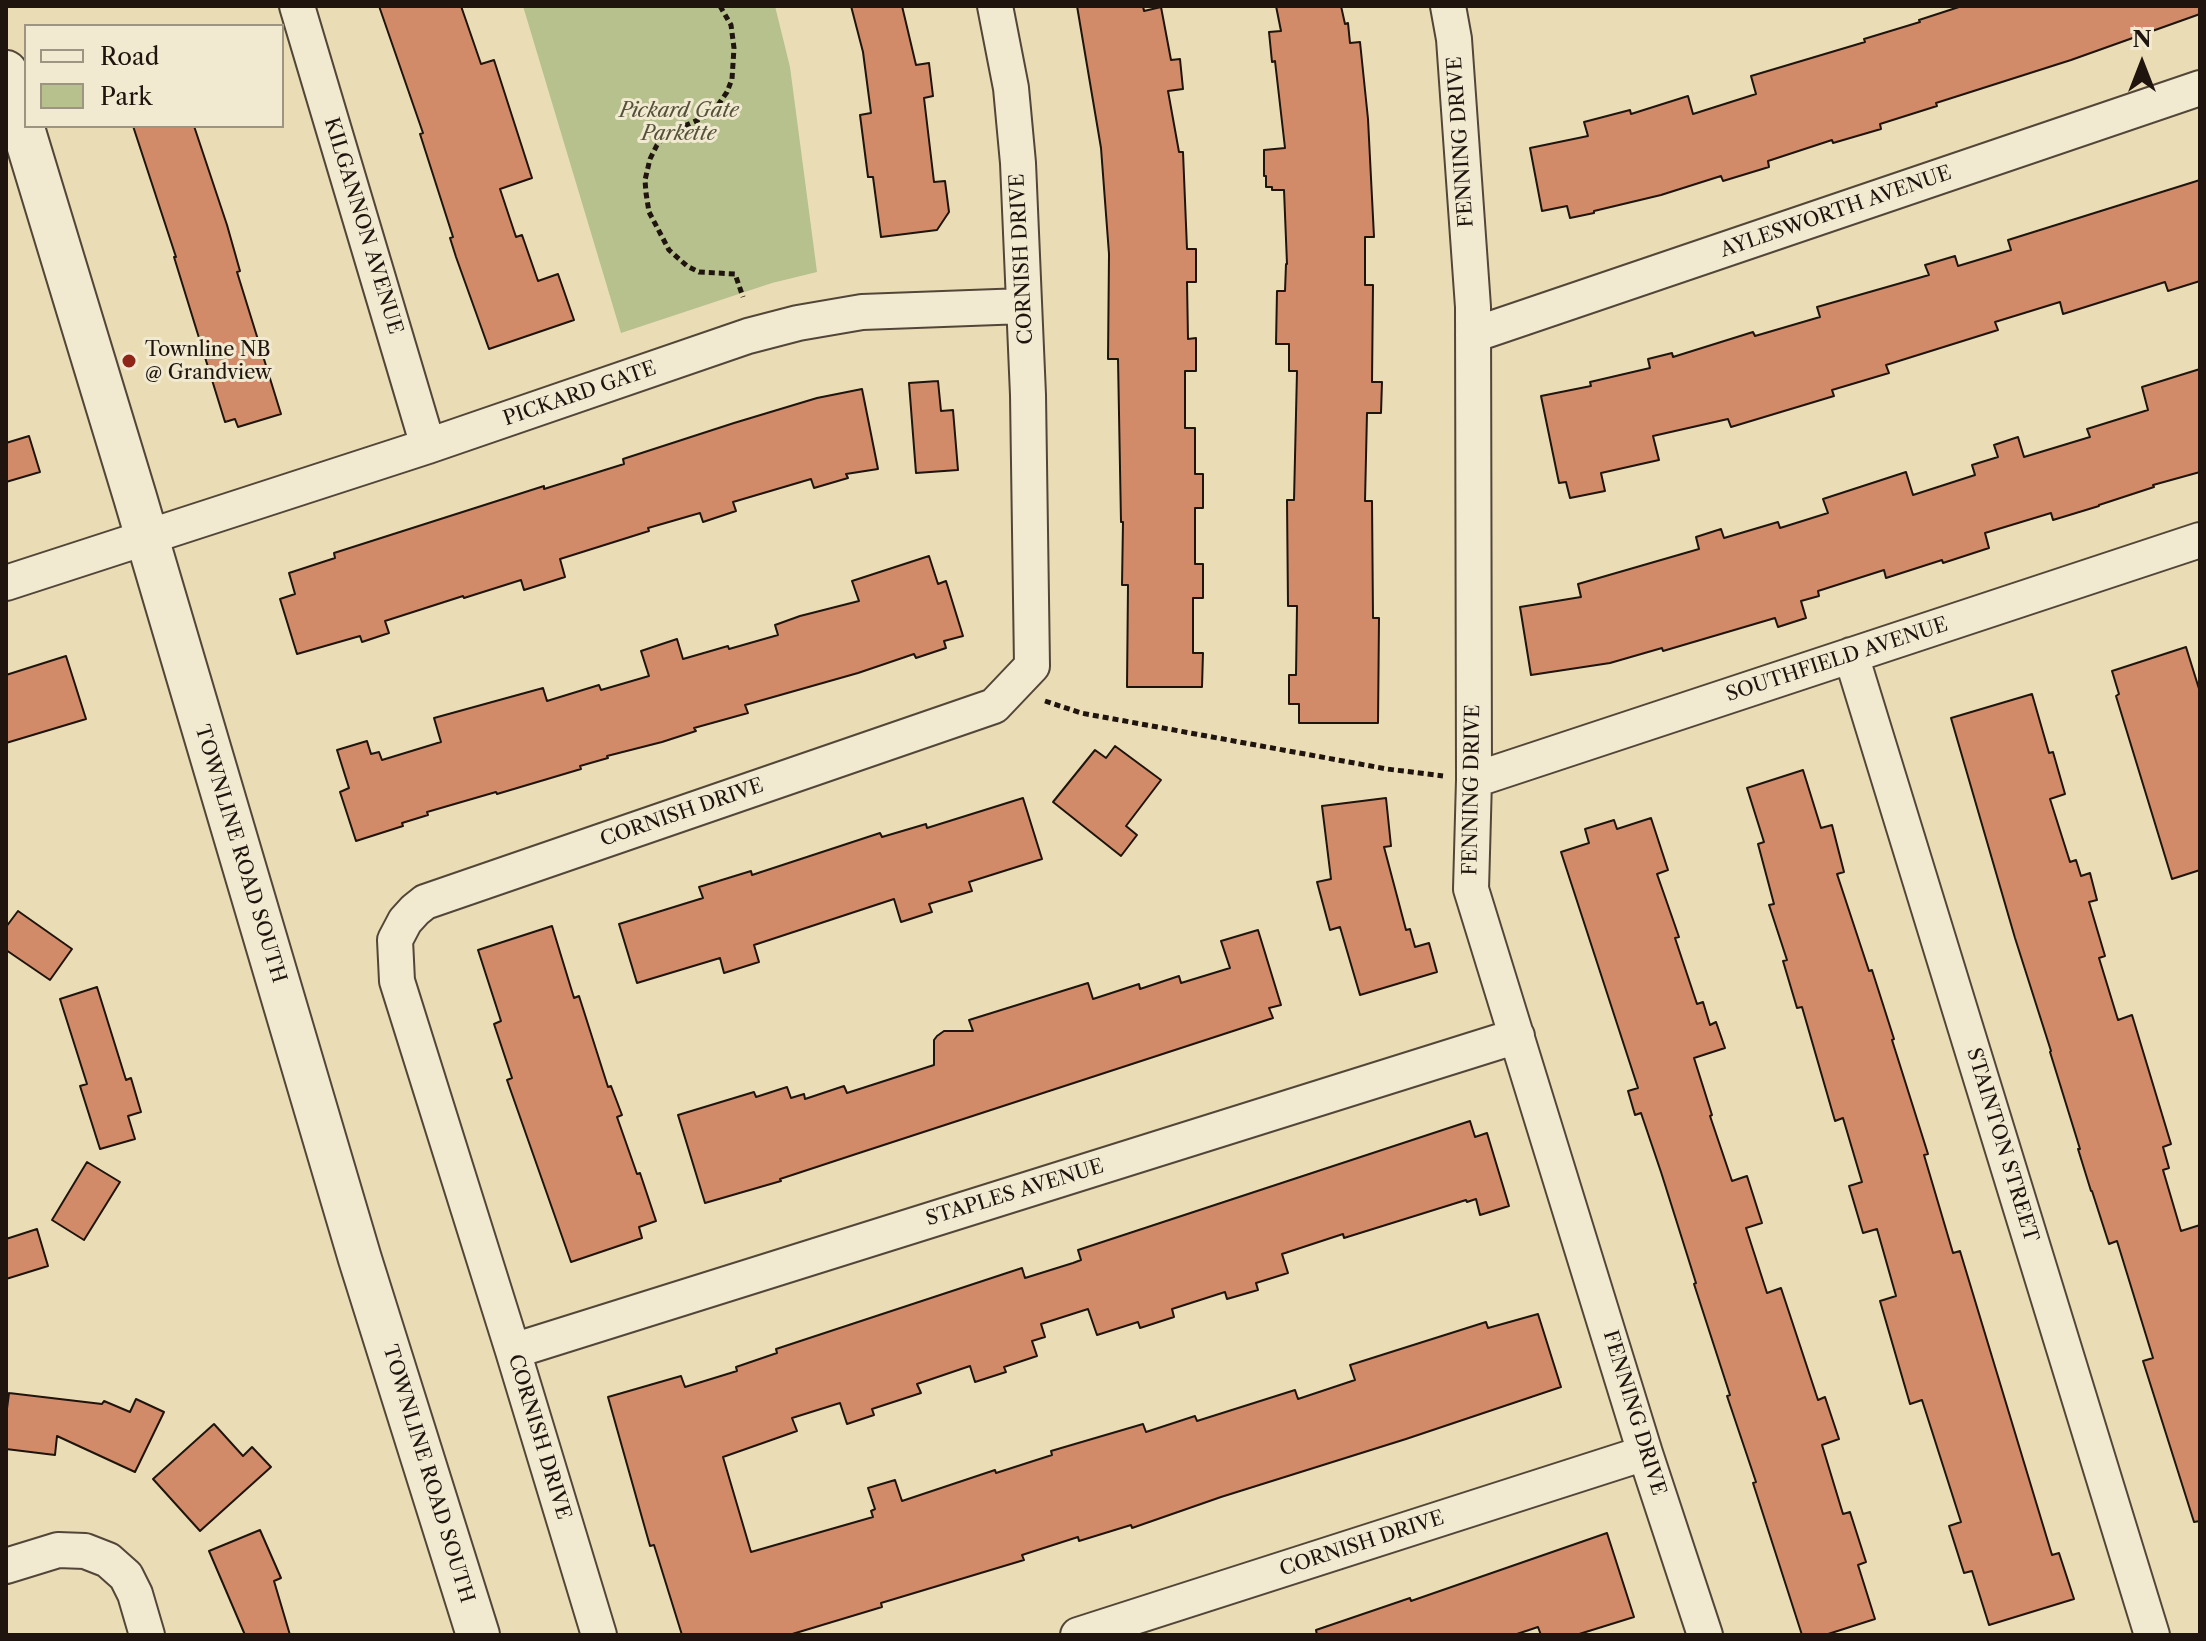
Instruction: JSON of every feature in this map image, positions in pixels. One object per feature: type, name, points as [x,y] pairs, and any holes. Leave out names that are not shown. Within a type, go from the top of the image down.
[{"type":"street","name":"KILGANNON AVENUE","points":[[297,6],[428,446]]},
{"type":"street","name":"CORNISH DRIVE","points":[[599,1635],[397,981],[395,940],[415,910],[441,895],[994,706],[1032,666],[1028,395],[1018,163],[1011,88],[995,6]]},
{"type":"street","name":"FENNING DRIVE","points":[[1448,6],[1454,39],[1473,307],[1474,780],[1471,889],[1645,1453],[1705,1635]]},
{"type":"street","name":"TOWNLINE ROAD SOUTH","points":[[6,72],[360,1259],[478,1635]]},
{"type":"street","name":"AYLESWORTH AVENUE","points":[[1473,335],[2200,88]]},
{"type":"street","name":"PICKARD GATE","points":[[6,583],[428,446],[748,336],[798,323],[862,312],[1024,306]]},
{"type":"street","name":"SOUTHFIELD AVENUE","points":[[1474,780],[2200,540]]},
{"type":"street","name":"STAINTON STREET","points":[[1851,655],[2152,1635]]},
{"type":"street","name":"STAPLES AVENUE","points":[[513,1351],[1517,1036]]},
{"type":"street","name":"CORNISH DRIVE","points":[[1078,1635],[1645,1453]]},
{"type":"street","points":[[6,1566],[58,1550],[85,1551],[108,1560],[126,1576],[135,1594],[147,1635]]},
{"type":"path","points":[[720,6],[731,25],[734,48],[732,79],[727,92],[705,117],[668,133],[657,145],[645,180],[646,193],[649,212],[669,250],[699,272],[735,274],[743,297]]},
{"type":"path","points":[[1010,690],[1081,713],[1387,769],[1474,780]]},
{"type":"green space","name":"Pickard Gate Parkette","points":[[523,6],[775,6],[790,67],[817,272],[772,283],[621,333]]},
{"type":"building","points":[[379,6],[461,6],[481,64],[494,60],[532,178],[500,189],[516,237],[522,235],[538,281],[558,274],[574,320],[489,349],[456,257],[450,238],[453,237],[420,134],[423,133]]},
{"type":"building","points":[[851,6],[902,6],[916,65],[929,63],[933,96],[924,98],[934,182],[945,181],[949,212],[937,230],[881,237],[873,177],[868,177],[860,115],[871,113],[863,52]]},
{"type":"building","points":[[1077,6],[1143,6],[1144,11],[1161,7],[1171,60],[1180,59],[1183,89],[1168,91],[1179,152],[1183,152],[1187,249],[1196,249],[1196,282],[1187,282],[1188,339],[1196,338],[1196,371],[1185,371],[1185,428],[1195,428],[1195,474],[1203,474],[1203,508],[1195,508],[1195,564],[1203,564],[1203,598],[1193,598],[1193,653],[1203,653],[1202,687],[1127,687],[1128,585],[1122,585],[1118,359],[1108,359],[1109,254],[1101,148]]},
{"type":"building","points":[[1276,6],[1341,6],[1345,24],[1348,23],[1350,43],[1360,42],[1368,119],[1374,237],[1365,237],[1365,285],[1373,285],[1372,382],[1382,382],[1381,413],[1367,413],[1365,501],[1372,501],[1373,618],[1379,618],[1378,723],[1299,723],[1299,704],[1289,704],[1289,675],[1296,675],[1297,606],[1288,606],[1287,500],[1294,500],[1297,371],[1289,371],[1289,344],[1276,344],[1277,291],[1285,291],[1287,264],[1284,190],[1266,187],[1264,176],[1264,150],[1285,148],[1269,32],[1281,31]]},
{"type":"building","points":[[1962,6],[2200,6],[2200,14],[1936,103],[1937,106],[1880,124],[1881,129],[1833,143],[1832,140],[1768,161],[1769,167],[1723,181],[1721,176],[1570,218],[1567,206],[1542,211],[1530,148],[1588,136],[1584,122],[1630,110],[1631,114],[1688,96],[1693,114],[1756,94],[1751,76],[1865,42],[1864,39]]},
{"type":"building","points":[[134,128],[195,128],[227,225],[240,271],[237,272],[281,414],[238,427],[235,419],[225,422]]},
{"type":"building","points":[[2200,180],[2200,281],[2168,291],[2165,282],[2063,314],[2060,302],[1995,322],[1998,330],[1886,365],[1889,373],[1832,390],[1834,396],[1731,427],[1728,419],[1653,436],[1659,460],[1601,473],[1605,491],[1570,498],[1566,482],[1559,483],[1541,396],[1591,386],[1590,382],[1650,368],[1648,359],[1672,353],[1673,357],[1753,332],[1755,336],[1820,317],[1817,307],[1929,275],[1925,265],[1955,256],[1958,266],[2011,250],[2008,240]]},
{"type":"building","points":[[2200,369],[2200,472],[2053,520],[2051,513],[1985,533],[1989,548],[1943,563],[1942,560],[1886,578],[1884,570],[1818,591],[1819,596],[1801,601],[1806,618],[1778,627],[1775,618],[1663,651],[1662,648],[1610,663],[1531,675],[1520,607],[1581,597],[1578,584],[1699,549],[1696,537],[1721,529],[1724,538],[1778,522],[1780,528],[1828,513],[1823,499],[1906,472],[1913,495],[1975,475],[1972,465],[1998,457],[1994,445],[2018,437],[2024,457],[2090,437],[2087,429],[2148,410],[2142,387]]},
{"type":"building","points":[[938,381],[941,411],[953,410],[958,470],[916,473],[909,383]]},
{"type":"building","points":[[862,389],[878,469],[846,474],[848,478],[814,488],[811,479],[733,502],[736,511],[703,522],[700,513],[648,528],[649,531],[560,559],[565,577],[524,590],[521,580],[463,596],[385,621],[389,633],[362,642],[360,636],[297,654],[280,599],[295,594],[289,573],[335,558],[334,553],[544,486],[544,489],[624,464],[623,459],[734,423],[817,398]]},
{"type":"building","points":[[29,436],[40,472],[6,482],[6,443]]},
{"type":"building","points":[[929,556],[938,584],[946,581],[963,636],[944,641],[946,648],[916,658],[914,654],[745,705],[748,713],[694,728],[696,731],[662,742],[607,756],[580,766],[581,769],[427,812],[428,815],[402,823],[403,826],[356,841],[340,792],[349,788],[337,750],[367,741],[371,754],[379,752],[382,760],[441,742],[434,718],[543,688],[547,701],[599,685],[601,690],[649,676],[641,651],[677,639],[683,659],[778,635],[775,625],[859,601],[852,581]]},
{"type":"building","points":[[2186,647],[2200,692],[2200,870],[2172,879],[2116,696],[2119,694],[2112,671]]},
{"type":"building","points":[[66,656],[86,719],[6,743],[6,675]]},
{"type":"building","points":[[2032,694],[2065,794],[2050,799],[2070,862],[2076,860],[2081,876],[2090,873],[2097,900],[2089,902],[2105,956],[2099,958],[2118,1020],[2132,1015],[2171,1144],[2163,1147],[2169,1168],[2163,1170],[2181,1231],[2200,1225],[2200,1521],[2194,1522],[2143,1361],[2153,1358],[2117,1241],[2109,1244],[2091,1191],[1951,718]]},
{"type":"building","points":[[1115,746],[1161,780],[1126,826],[1137,835],[1121,856],[1053,802],[1095,750],[1106,758]]},
{"type":"building","points":[[1803,770],[1821,828],[1832,825],[1844,872],[1837,874],[1894,1039],[1953,1253],[1960,1251],[2052,1555],[2059,1553],[2074,1599],[1989,1625],[1972,1571],[1964,1573],[1949,1526],[1961,1522],[1922,1400],[1910,1404],[1880,1301],[1896,1296],[1877,1229],[1863,1233],[1849,1186],[1862,1182],[1843,1118],[1835,1121],[1802,1007],[1797,1008],[1783,961],[1787,960],[1769,905],[1774,904],[1758,844],[1764,842],[1747,788]]},
{"type":"building","points":[[1023,798],[1042,859],[969,882],[972,891],[929,904],[932,912],[901,922],[894,899],[754,945],[759,962],[724,973],[720,958],[637,983],[619,924],[703,898],[699,887],[751,871],[752,875],[880,833],[882,837],[926,824],[927,828]]},
{"type":"building","points":[[1386,798],[1391,846],[1384,847],[1406,930],[1410,929],[1415,947],[1429,943],[1437,972],[1360,995],[1340,927],[1330,930],[1317,882],[1331,879],[1322,806]]},
{"type":"building","points":[[1651,818],[1668,870],[1657,874],[1679,937],[1675,938],[1697,1004],[1703,1002],[1710,1025],[1716,1022],[1725,1048],[1694,1058],[1710,1116],[1732,1181],[1747,1176],[1762,1223],[1746,1228],[1767,1293],[1781,1288],[1818,1400],[1825,1397],[1839,1439],[1822,1445],[1843,1514],[1850,1512],[1866,1562],[1858,1565],[1875,1619],[1825,1635],[1802,1635],[1753,1483],[1756,1482],[1727,1396],[1730,1395],[1661,1172],[1641,1113],[1635,1115],[1628,1091],[1638,1088],[1561,852],[1589,843],[1585,829],[1614,820],[1617,829]]},
{"type":"building","points":[[18,911],[72,949],[50,980],[6,950],[6,927]]},
{"type":"building","points":[[552,926],[574,998],[579,996],[608,1087],[611,1086],[622,1115],[617,1117],[656,1221],[639,1227],[642,1238],[571,1262],[507,1080],[512,1078],[494,1024],[501,1021],[478,950]]},
{"type":"building","points":[[1258,930],[1281,1005],[1269,1008],[1273,1018],[781,1181],[705,1203],[678,1115],[754,1092],[756,1097],[787,1087],[791,1098],[804,1094],[805,1099],[844,1086],[847,1093],[934,1065],[934,1040],[937,1036],[944,1031],[973,1031],[969,1020],[1088,983],[1093,999],[1139,984],[1140,989],[1179,976],[1181,983],[1230,968],[1221,941]]},
{"type":"building","points":[[97,987],[126,1080],[131,1078],[141,1112],[128,1116],[135,1139],[100,1149],[80,1086],[87,1084],[60,999]]},
{"type":"building","points":[[1470,1121],[1475,1137],[1487,1133],[1509,1206],[1480,1215],[1476,1199],[1466,1200],[1282,1254],[1288,1273],[1256,1283],[1258,1290],[1227,1299],[1225,1292],[1172,1309],[1174,1317],[1140,1328],[1138,1322],[1097,1335],[1088,1309],[1041,1324],[1045,1337],[1032,1341],[1037,1356],[1004,1367],[1006,1372],[975,1382],[970,1366],[917,1384],[921,1393],[872,1409],[874,1415],[847,1424],[840,1403],[792,1418],[797,1431],[723,1457],[751,1552],[873,1517],[871,1511],[875,1509],[868,1488],[895,1480],[902,1501],[1143,1424],[1146,1432],[1195,1416],[1197,1421],[1295,1390],[1298,1399],[1355,1380],[1350,1365],[1486,1322],[1488,1328],[1538,1314],[1561,1387],[1132,1528],[1131,1525],[1079,1541],[1078,1537],[1022,1555],[1024,1560],[881,1603],[882,1607],[789,1635],[682,1635],[654,1545],[650,1546],[608,1397],[681,1376],[685,1387],[737,1371],[736,1367],[777,1353],[776,1349],[1022,1268],[1025,1278],[1073,1263],[1081,1260],[1078,1250]]},
{"type":"building","points":[[87,1162],[120,1182],[84,1240],[52,1220]]},
{"type":"building","points":[[37,1229],[48,1266],[6,1279],[6,1239]]},
{"type":"building","points":[[9,1393],[102,1404],[104,1401],[130,1412],[136,1399],[164,1412],[135,1472],[57,1436],[55,1455],[6,1449]]},
{"type":"building","points":[[214,1424],[243,1456],[252,1447],[271,1467],[200,1531],[153,1479]]},
{"type":"building","points":[[260,1530],[281,1578],[274,1581],[290,1635],[245,1635],[209,1551]]},
{"type":"building","points":[[1607,1533],[1634,1617],[1576,1635],[1541,1635],[1538,1627],[1514,1635],[1317,1635],[1316,1630],[1410,1598],[1411,1601]]},
{"type":"place","name":"Townline NB @ Grandview","points":[[129,361]]}]
